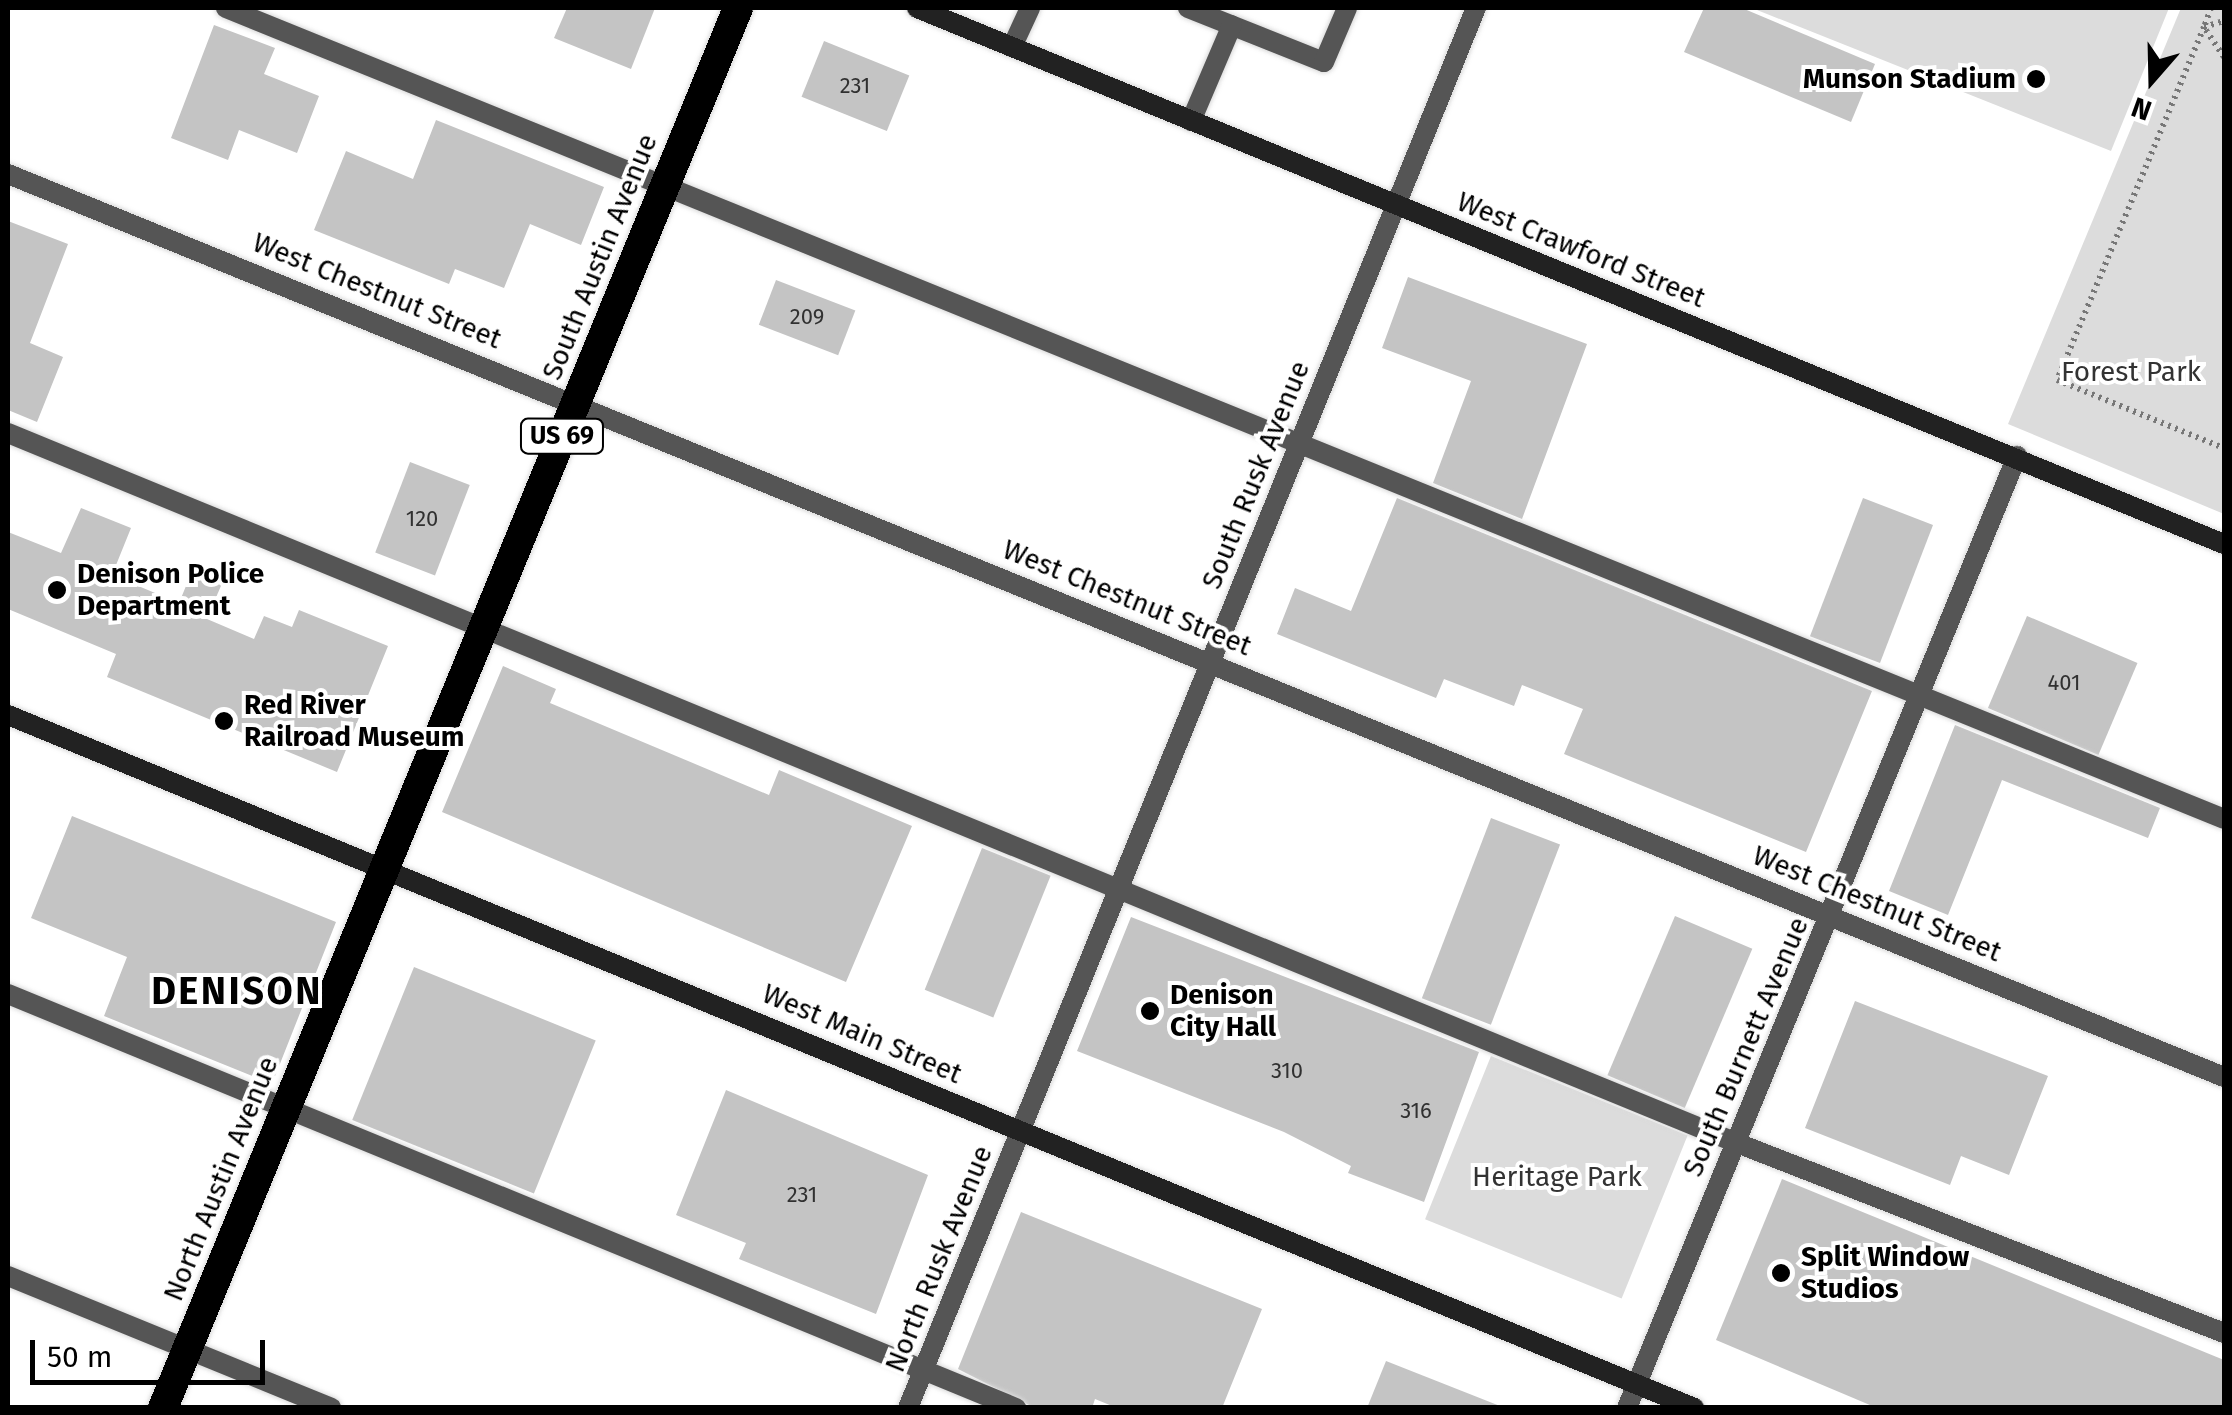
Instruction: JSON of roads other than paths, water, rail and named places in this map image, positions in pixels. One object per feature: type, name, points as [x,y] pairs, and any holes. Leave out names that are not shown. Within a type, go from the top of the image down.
[{"type":"highway","name":"South Austin Avenue","points":[[386,864],[738,8]]},
{"type":"highway","name":"North Austin Avenue","points":[[163,1408],[386,864]]},
{"type":"main road","name":"West Crawford Street","points":[[917,8],[2224,544]]},
{"type":"main road","name":"West Main Street","points":[[8,715],[386,864],[1022,1131],[1638,1381],[1694,1408]]},
{"type":"street","points":[[226,8],[663,190],[1922,690],[2224,819]]},
{"type":"street","points":[[1012,47],[1030,8]]},
{"type":"street","points":[[1188,8],[1324,62],[1347,8]]},
{"type":"street","name":"South Rusk Avenue","points":[[1022,1131],[1208,662],[1476,8]]},
{"type":"street","points":[[1191,121],[1232,25]]},
{"type":"street","name":"West Chestnut Street","points":[[8,174],[576,400],[2224,1077]]},
{"type":"street","points":[[8,433],[1120,884],[1737,1143],[2224,1333]]},
{"type":"street","name":"South Burnett Avenue","points":[[1626,1408],[1832,914],[2016,456]]},
{"type":"street","points":[[8,994],[1016,1408]]},
{"type":"street","name":"North Rusk Avenue","points":[[908,1408],[1022,1131]]},
{"type":"street","points":[[8,1276],[330,1408]]},
{"type":"place","name":"Munson Stadium","points":[[2036,79]]},
{"type":"place","name":"Denison Police Department","points":[[57,590]]},
{"type":"place","name":"Red River Railroad Museum","points":[[224,721]]},
{"type":"place","name":"Denison City Hall","points":[[1150,1011]]},
{"type":"place","name":"Split Window Studios","points":[[1781,1273]]},
{"type":"district","name":"DENISON","points":[[237,992]]},
{"type":"park label","name":"Forest Park","points":[[2131,372]]},
{"type":"park label","name":"Heritage Park","points":[[1557,1177]]}]
